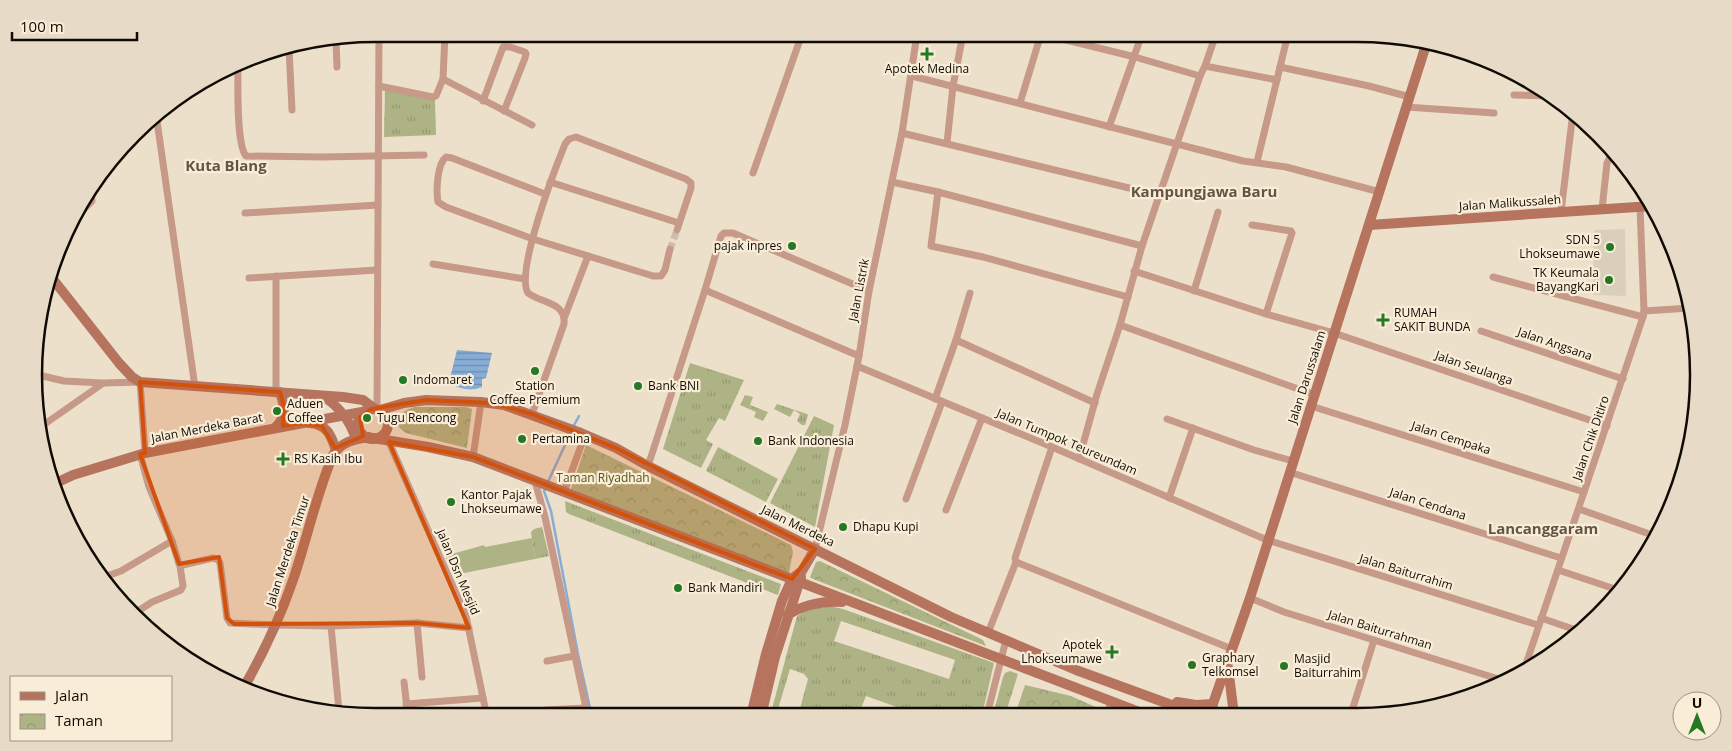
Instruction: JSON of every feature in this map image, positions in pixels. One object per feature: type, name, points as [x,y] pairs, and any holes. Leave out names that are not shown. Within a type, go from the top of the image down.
[{"type":"main road","name":"Jalan Darussalam","points":[[1211,708],[1250,598],[1424,50]]},
{"type":"main road","name":"Jalan Malikussaleh","points":[[1369,225],[1644,207]]},
{"type":"main road","points":[[56,283],[119,363],[132,377],[140,382],[321,395],[364,400],[375,410],[386,416],[388,425],[382,436],[356,439],[336,450],[328,430],[315,423],[301,423]]},
{"type":"main road","points":[[275,428],[284,416],[284,407],[278,392]]},
{"type":"main road","points":[[321,395],[329,400],[349,422],[356,439]]},
{"type":"main road","name":"Jalan Merdeka","points":[[375,410],[404,402],[426,400],[481,402],[504,405],[532,414],[616,448],[648,466],[951,617],[1180,708]]},
{"type":"main road","points":[[375,410],[360,418],[359,427],[361,432],[371,438],[428,447],[473,457],[1128,708]]},
{"type":"main road","name":"Jalan Merdeka Barat","points":[[60,481],[73,475],[142,454],[375,410]]},
{"type":"main road","name":"Jalan Merdeka Timur","points":[[247,682],[261,657],[293,580],[330,463],[336,450]]},
{"type":"main road","points":[[753,708],[778,613],[815,549]]},
{"type":"main road","points":[[763,708],[796,581]]},
{"type":"main road","points":[[787,615],[812,604],[833,601],[851,602]]},
{"type":"main road","points":[[1227,663],[1233,708]]},
{"type":"main road","points":[[1138,693],[1196,706],[1212,704]]},
{"type":"street","points":[[375,410],[379,42]]},
{"type":"street","points":[[379,86],[436,96],[443,79],[445,42]]},
{"type":"street","points":[[753,173],[799,42]]},
{"type":"street","name":"Jalan Listrik","points":[[815,549],[845,425],[859,356],[869,291],[902,133],[916,42]]},
{"type":"street","points":[[947,143],[953,86],[961,42]]},
{"type":"street","points":[[1020,103],[1039,42]]},
{"type":"street","points":[[1074,42],[1200,76]]},
{"type":"street","points":[[1109,127],[1140,42]]},
{"type":"street","points":[[1079,459],[1158,195],[1213,42]]},
{"type":"street","points":[[1257,162],[1286,42]]},
{"type":"street","points":[[336,45],[337,67]]},
{"type":"street","points":[[483,101],[503,47],[510,47],[524,52],[526,58],[504,111]]},
{"type":"street","points":[[289,54],[292,110]]},
{"type":"street","points":[[1205,66],[1277,80]]},
{"type":"street","points":[[1280,67],[1369,86],[1408,102],[1494,113]]},
{"type":"street","points":[[238,72],[240,126],[243,152],[246,156],[424,155]]},
{"type":"street","points":[[912,76],[1109,127],[1243,160],[1286,167],[1380,192]]},
{"type":"street","points":[[443,79],[532,125]]},
{"type":"street","points":[[1514,95],[1537,96]]},
{"type":"street","points":[[1561,212],[1572,122]]},
{"type":"street","points":[[157,124],[195,387]]},
{"type":"street","points":[[902,133],[1158,195]]},
{"type":"street","points":[[550,182],[678,227],[691,183],[686,178],[576,137],[565,144],[545,194],[533,238],[526,279],[526,290],[528,293],[559,308],[565,316]]},
{"type":"street","points":[[545,194],[446,157],[442,161],[436,195],[438,202],[446,207],[533,238],[653,276],[660,276],[665,270],[670,249]]},
{"type":"street","points":[[1602,209],[1609,158]]},
{"type":"street","points":[[892,182],[938,192],[1142,246]]},
{"type":"street","points":[[938,192],[931,246],[983,257],[1128,297]]},
{"type":"street","points":[[244,212],[378,205]]},
{"type":"street","name":"Jalan Chik Ditiro","points":[[1527,662],[1623,379],[1643,314],[1640,207]]},
{"type":"street","points":[[1194,291],[1218,212]]},
{"type":"street","points":[[1252,225],[1292,233],[1266,314]]},
{"type":"street","points":[[648,466],[721,236],[728,232],[869,291]]},
{"type":"street","points":[[532,414],[564,324],[565,316],[588,256]]},
{"type":"street","points":[[433,264],[526,279]]},
{"type":"street","points":[[249,278],[377,270]]},
{"type":"street","name":"Jalan Seulanga","points":[[1134,271],[1266,314],[1334,332],[1607,426]]},
{"type":"street","points":[[276,276],[278,392]]},
{"type":"street","points":[[1493,277],[1643,314],[1683,309]]},
{"type":"street","points":[[705,290],[859,356]]},
{"type":"street","points":[[906,499],[939,401],[970,293]]},
{"type":"street","points":[[1120,325],[1315,395]]},
{"type":"street","name":"Jalan Angsana","points":[[1481,331],[1623,379]]},
{"type":"street","points":[[956,340],[1095,403]]},
{"type":"street","name":"Jalan Tumpok Teureundam","points":[[857,366],[1052,447],[1267,540]]},
{"type":"street","points":[[42,376],[64,382],[140,382],[142,454],[149,488],[172,541],[180,566],[183,586],[182,590],[152,602],[140,611]]},
{"type":"street","points":[[46,423],[103,383]]},
{"type":"street","points":[[473,457],[481,402]]},
{"type":"street","name":"Jalan Cempaka","points":[[1311,406],[1584,492]]},
{"type":"street","points":[[946,510],[982,418]]},
{"type":"street","points":[[1167,419],[1248,448],[1293,461]]},
{"type":"street","points":[[1170,498],[1193,428]]},
{"type":"street","points":[[561,491],[583,434]]},
{"type":"street","name":"Jalan Dsn Mesjid","points":[[389,442],[466,616],[485,708]]},
{"type":"street","points":[[988,633],[1016,562],[1015,558],[1025,526],[1052,447]]},
{"type":"street","name":"Jalan Cendana","points":[[1289,472],[1561,558]]},
{"type":"street","points":[[536,482],[585,708]]},
{"type":"street","points":[[1579,509],[1649,534]]},
{"type":"street","name":"Jalan Baiturrahim","points":[[1267,540],[1572,629]]},
{"type":"street","points":[[109,575],[122,571],[172,541]]},
{"type":"street","points":[[180,566],[213,558],[218,560],[228,621],[234,624],[331,626],[416,623],[469,628]]},
{"type":"street","points":[[1016,562],[1232,649]]},
{"type":"street","points":[[1558,570],[1613,588]]},
{"type":"street","name":"Jalan Baiturrahman","points":[[1250,598],[1284,612],[1495,678]]},
{"type":"street","points":[[416,623],[422,678]]},
{"type":"street","points":[[331,626],[339,707]]},
{"type":"street","points":[[989,708],[1006,640]]},
{"type":"street","points":[[1354,708],[1374,640]]},
{"type":"street","points":[[547,661],[574,656]]},
{"type":"street","points":[[404,682],[407,708]]},
{"type":"street","points":[[406,704],[483,698]]},
{"type":"street","points":[[1109,708],[1110,701]]},
{"type":"highlighted area","points":[[140,382],[280,392],[284,407],[283,426],[301,423],[322,426],[335,448],[363,436],[360,417],[371,409],[426,400],[493,403],[532,414],[616,448],[815,549],[792,579],[473,457],[389,442],[469,628],[417,623],[234,624],[227,618],[219,557],[179,564],[140,454],[145,453]]},
{"type":"shaded area","points":[[1625,229],[1626,296],[1593,295],[1594,230]]},
{"type":"green space","points":[[385,90],[435,100],[436,135],[384,137]]},
{"type":"green space","points":[[690,363],[744,380],[725,421],[719,418],[706,440],[713,444],[701,468],[663,449]]},
{"type":"green space","points":[[745,395],[753,397],[750,405],[768,412],[763,421],[754,417],[756,412],[740,405]]},
{"type":"green space","points":[[777,404],[807,414],[805,425],[797,421],[800,414],[794,410],[790,417],[774,409]]},
{"type":"green space","points":[[414,407],[466,407],[472,409],[467,448],[406,433],[397,424],[397,417]]},
{"type":"green space","points":[[814,416],[834,425],[815,527],[770,503]]},
{"type":"green space","name":"Taman Riyadhah","points":[[586,445],[791,545],[793,552],[788,578],[571,489]]},
{"type":"green space","points":[[718,447],[778,479],[766,502],[706,471]]},
{"type":"green space","points":[[565,501],[781,584],[778,595],[569,514],[566,512]]},
{"type":"green space","points":[[542,527],[549,556],[535,559],[531,532]]},
{"type":"green space","points":[[532,538],[535,559],[454,575],[445,556],[484,545],[485,547]]},
{"type":"green space","points":[[820,561],[983,640],[986,646],[813,579],[810,577],[816,562]]},
{"type":"green space","points":[[830,606],[843,609],[994,663],[984,708],[900,708],[866,696],[861,708],[800,708],[808,679],[804,674],[790,669],[778,708],[772,708],[797,616],[807,610]],"holes":[[[841,621],[955,660],[949,679],[834,641]]]},
{"type":"green space","points":[[1010,671],[1018,674],[1007,708],[995,708],[1003,677],[1005,673]]},
{"type":"green space","points":[[1025,685],[1071,696],[1098,708],[1017,708]]},
{"type":"water","points":[[457,350],[492,353],[486,378],[482,379],[482,387],[465,389],[449,382]]},
{"type":"waterway","points":[[573,427],[579,416]]},
{"type":"waterway","points":[[547,484],[571,432]]},
{"type":"waterway","points":[[545,489],[590,708]]},
{"type":"tunnel","points":[[670,249],[677,230]]},
{"type":"place","name":"Apotek Medina","points":[[927,54]]},
{"type":"place","name":"pajak inpres","points":[[792,246]]},
{"type":"place","name":"SDN 5 Lhokseumawe","points":[[1610,247]]},
{"type":"place","name":"TK Keumala BayangKari","points":[[1609,280]]},
{"type":"place","name":"RUMAH SAKIT BUNDA","points":[[1383,320]]},
{"type":"place","name":"Station Coffee Premium","points":[[535,371]]},
{"type":"place","name":"Indomaret","points":[[403,380]]},
{"type":"place","name":"Bank BNI","points":[[638,386]]},
{"type":"place","name":"Aduen Coffee","points":[[277,411]]},
{"type":"place","name":"Tugu Rencong","points":[[367,418]]},
{"type":"place","name":"Pertamina","points":[[522,439]]},
{"type":"place","name":"Bank Indonesia","points":[[758,441]]},
{"type":"place","name":"RS Kasih Ibu","points":[[283,459]]},
{"type":"place","name":"Kantor Pajak Lhokseumawe","points":[[451,502]]},
{"type":"place","name":"Dhapu Kupi","points":[[843,527]]},
{"type":"place","name":"Bank Mandiri","points":[[678,588]]},
{"type":"place","name":"Apotek Lhokseumawe","points":[[1112,652]]},
{"type":"place","name":"Graphary Telkomsel","points":[[1192,665]]},
{"type":"place","name":"Masjid Baiturrahim","points":[[1284,666]]},
{"type":"district","name":"Kuta Blang","points":[[226,166]]},
{"type":"district","name":"Kampungjawa Baru","points":[[1204,192]]},
{"type":"district","name":"Lancanggaram","points":[[1543,529]]}]
